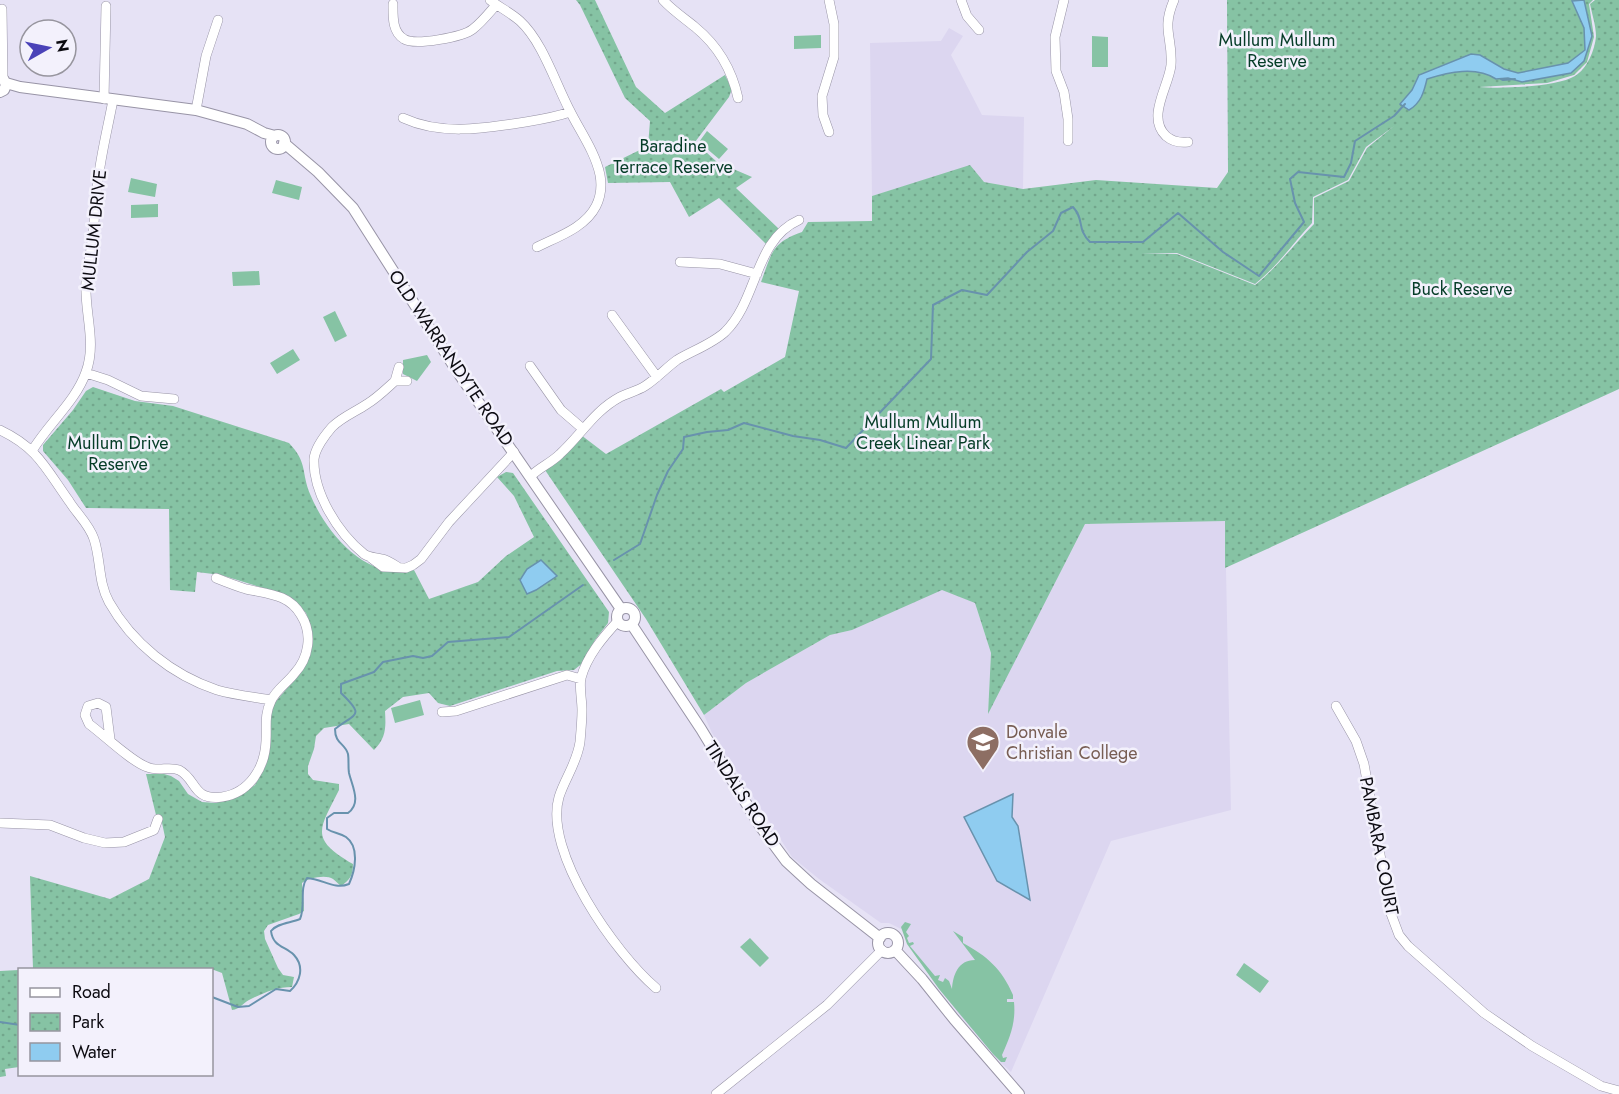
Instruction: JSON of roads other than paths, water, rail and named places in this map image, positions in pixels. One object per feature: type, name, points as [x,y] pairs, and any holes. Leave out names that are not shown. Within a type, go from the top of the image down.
[{"type":"main road","name":"OLD WARRANDYTE ROAD","points":[[2,80],[20,87],[196,110],[247,124],[318,172],[353,208],[457,371],[621,609]]},
{"type":"main road","points":[[626,608],[634,612],[632,625],[624,626],[618,621],[618,613],[621,609],[626,608]]},
{"type":"main road","name":"TINDALS ROAD","points":[[632,625],[701,729],[754,817],[786,861],[811,884],[880,938]]},
{"type":"main road","points":[[885,934],[894,936],[898,941],[895,950],[887,953],[882,950],[879,944],[880,938],[885,934]]},
{"type":"main road","points":[[895,950],[1019,1094]]},
{"type":"street","points":[[663,0],[698,29],[714,48],[734,80],[738,98]]},
{"type":"street","points":[[829,0],[834,24],[834,57],[822,96],[823,115],[829,132]]},
{"type":"street","points":[[961,0],[967,16],[979,30]]},
{"type":"street","points":[[1064,0],[1055,37],[1056,71],[1064,92],[1068,141]]},
{"type":"street","points":[[1174,0],[1167,24],[1171,58],[1170,71],[1161,98],[1159,119],[1161,129],[1168,138],[1181,143],[1188,142]]},
{"type":"street","points":[[393,4],[393,20],[397,32],[404,39],[413,42],[459,36],[477,25],[493,2],[520,21],[536,43],[596,161],[601,191],[597,206],[590,215],[574,228],[537,247]]},
{"type":"street","name":"MULLUM DRIVE","points":[[32,451],[46,428],[75,393],[86,373],[91,347],[86,295],[109,100],[106,6]]},
{"type":"street","points":[[2,9],[2,80]]},
{"type":"street","points":[[196,110],[206,56],[219,20]]},
{"type":"street","points":[[403,118],[415,124],[434,128],[483,129],[556,117],[570,111]]},
{"type":"street","points":[[531,476],[554,460],[597,412],[619,398],[645,386],[676,361],[724,333],[741,313],[766,251],[778,235],[799,220]]},
{"type":"street","points":[[680,262],[720,264],[757,274]]},
{"type":"street","points":[[612,315],[657,377]]},
{"type":"street","points":[[530,366],[561,410],[583,429]]},
{"type":"street","points":[[399,368],[395,381],[369,403],[345,417],[332,428],[314,456],[321,494],[330,514],[352,543],[370,558],[383,559],[398,567],[413,565],[421,559],[449,522],[514,452]]},
{"type":"street","points":[[86,373],[108,380],[141,396],[174,399]]},
{"type":"street","points":[[395,381],[407,381]]},
{"type":"street","points":[[0,430],[32,451],[53,475],[69,502],[87,525],[97,548],[101,578],[108,601],[142,644],[173,669],[204,685],[236,695],[271,700]]},
{"type":"street","points":[[110,739],[144,766],[151,769],[169,768],[180,771],[203,795],[229,796],[251,783],[262,763],[267,739],[267,712],[271,700],[295,673],[304,658],[308,640],[306,622],[296,606],[281,596],[244,588],[219,579],[216,590]]},
{"type":"street","points":[[618,621],[596,648],[580,679],[582,713],[580,744],[571,772],[559,797],[558,835],[567,863],[614,944],[642,976],[656,988]]},
{"type":"street","points":[[442,712],[456,711],[567,675],[580,679]]},
{"type":"street","name":"PAMBARA COURT","points":[[1336,706],[1356,741],[1364,764],[1390,911],[1399,935],[1408,946],[1484,1013],[1532,1046],[1601,1086],[1619,1091]]},
{"type":"street","points":[[0,823],[50,825],[105,843],[124,842],[157,832],[158,819]]},
{"type":"street","points":[[716,1094],[827,1005],[882,950]]},
{"type":"water","points":[[1584,0],[1592,36],[1584,61],[1571,73],[1522,82],[1508,78],[1496,79],[1471,71],[1453,72],[1427,79],[1419,101],[1409,110],[1400,104],[1412,90],[1419,75],[1471,54],[1480,55],[1504,69],[1518,73],[1568,63],[1585,50],[1584,28],[1572,1]]},
{"type":"water","points":[[541,560],[557,576],[527,594],[520,580],[527,569]]},
{"type":"water","points":[[1013,794],[1012,817],[1018,826],[1030,900],[997,881],[964,817]]},
{"type":"waterway","points":[[1501,79],[1515,79]]},
{"type":"waterway","points":[[614,560],[640,544],[657,495],[668,471],[683,449],[684,437],[728,430],[744,423],[846,448],[931,359],[933,305],[962,290],[987,295],[1027,252],[1053,231],[1061,213],[1073,207],[1079,216],[1083,232],[1090,242],[1143,242],[1178,213],[1223,252],[1259,276],[1304,222],[1295,203],[1290,179],[1298,172],[1344,177],[1351,163],[1355,141],[1394,116],[1405,104]]},
{"type":"waterway","points":[[213,997],[238,1007],[249,1006],[276,989],[290,991],[299,979],[299,964],[291,952],[274,940],[271,931],[280,925],[300,919],[303,887],[307,878],[338,886],[349,884],[355,859],[353,847],[346,837],[327,829],[327,818],[334,813],[348,813],[355,799],[349,773],[348,754],[335,734],[335,729],[355,714],[353,706],[341,693],[341,684],[374,672],[383,662],[413,656],[423,658],[432,656],[448,642],[509,637],[583,585]]},
{"type":"waterway","points":[[0,1022],[18,1025]]},
{"type":"place","name":"Donvale Christian College","points":[[983,771]]},
{"type":"park label","name":"Mullum Mullum Reserve","points":[[1277,50]]},
{"type":"park label","name":"Baradine Terrace Reserve","points":[[673,156]]},
{"type":"park label","name":"Buck Reserve","points":[[1462,289]]},
{"type":"park label","name":"Mullum Mullum Creek Linear Park","points":[[923,432]]},
{"type":"park label","name":"Mullum Drive Reserve","points":[[118,453]]}]
